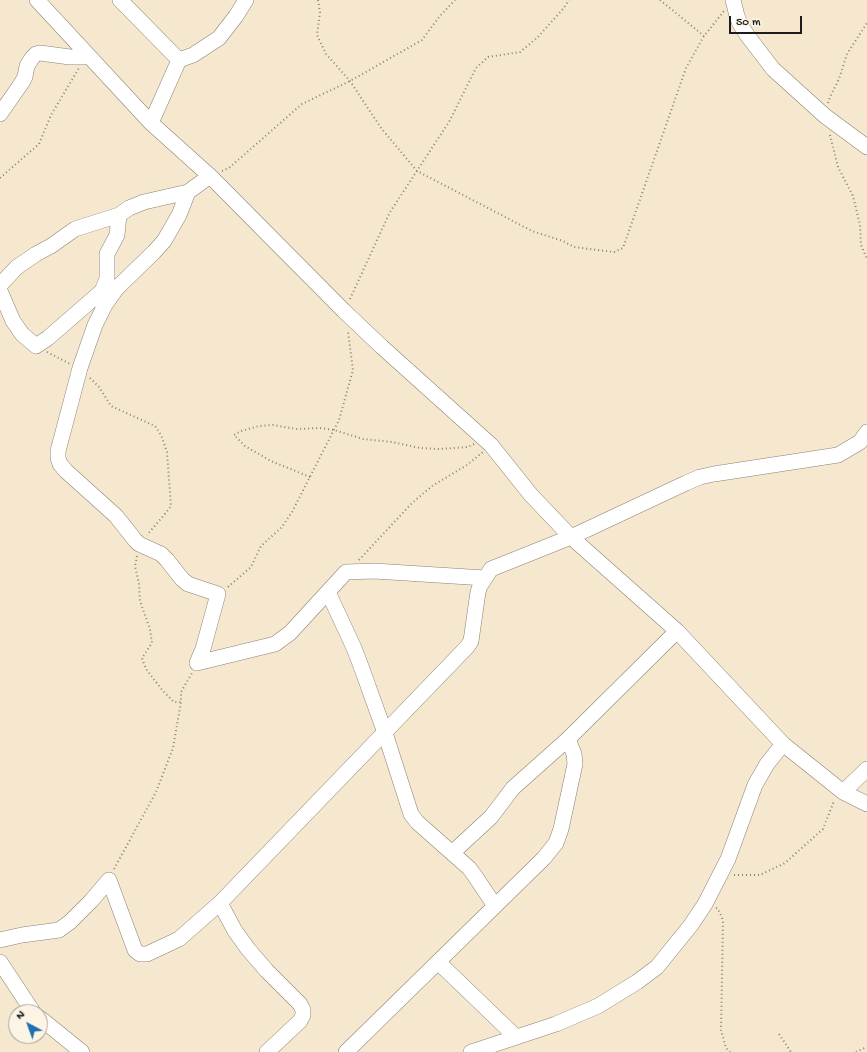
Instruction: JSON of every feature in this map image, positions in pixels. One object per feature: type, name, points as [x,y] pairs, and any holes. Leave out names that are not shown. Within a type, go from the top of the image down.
[{"type":"street","points":[[37,0],[151,123],[210,176],[344,311],[382,347],[487,441],[530,495],[571,536],[677,631],[783,744],[843,792],[867,804]]},
{"type":"street","points":[[120,0],[179,60]]},
{"type":"street","points":[[151,123],[179,60],[193,55],[219,38],[246,0]]},
{"type":"street","points":[[733,0],[740,24],[764,57],[787,83],[825,116],[867,147]]},
{"type":"street","points":[[0,114],[21,84],[28,66],[36,54],[40,53],[70,57],[84,57]]},
{"type":"street","points":[[0,285],[22,263],[51,246],[75,229],[119,215],[129,208],[144,202],[188,192],[210,176]]},
{"type":"street","points":[[188,192],[179,215],[164,241],[117,288],[105,305],[95,325],[80,368],[58,451],[58,458],[60,464],[66,471],[112,511],[139,544],[161,554],[188,584],[218,594],[211,624],[197,663]]},
{"type":"street","points":[[0,291],[13,321],[22,334],[36,346],[48,338],[102,291],[106,279],[108,254],[117,235],[119,215]]},
{"type":"street","points":[[0,940],[22,935],[59,930],[70,922],[109,880],[135,950],[140,954],[148,954],[179,939],[220,903],[467,648],[471,641],[478,592],[491,569],[571,536],[700,477],[838,456],[860,442],[867,432]]},
{"type":"street","points":[[197,663],[275,644],[290,633],[346,572],[374,572],[485,578]]},
{"type":"street","points":[[328,592],[354,648],[385,733],[411,814],[417,822],[475,876],[495,906]]},
{"type":"street","points":[[452,853],[491,817],[513,788],[568,739],[677,631]]},
{"type":"street","points":[[346,1052],[544,858],[556,843],[561,829],[575,764],[574,754],[568,739]]},
{"type":"street","points":[[471,1052],[556,1024],[598,1006],[637,982],[657,967],[691,925],[705,904],[728,859],[755,785],[767,764],[783,744]]},
{"type":"street","points":[[843,792],[867,769]]},
{"type":"street","points":[[220,903],[248,949],[267,972],[300,1004],[303,1010],[303,1015],[300,1020],[267,1052]]},
{"type":"street","points":[[0,962],[4,980],[26,1004]]},
{"type":"street","points":[[438,962],[516,1037]]},
{"type":"street","points":[[48,1024],[82,1052]]},
{"type":"path","points":[[318,0],[320,12],[317,35],[326,54],[350,81],[381,128],[418,171],[532,231],[574,247],[614,252],[623,248],[686,68],[704,36],[733,0]]},
{"type":"path","points":[[210,176],[229,168],[302,104],[350,81],[422,40],[439,17],[456,0]]},
{"type":"path","points":[[344,311],[390,212],[450,122],[476,68],[488,57],[520,52],[537,38],[563,9],[569,0]]},
{"type":"path","points":[[660,0],[704,36]]},
{"type":"path","points":[[867,23],[847,54],[839,79],[830,97],[825,116],[838,167],[853,196],[860,225],[861,245],[867,259]]},
{"type":"path","points":[[0,178],[39,144],[51,115],[77,74],[84,57]]},
{"type":"path","points":[[218,594],[251,567],[261,546],[282,527],[292,512],[339,420],[353,370],[348,332]]},
{"type":"path","points":[[36,346],[80,368],[98,387],[112,406],[155,426],[161,434],[167,452],[171,506],[139,544],[135,566],[139,584],[140,601],[150,629],[152,643],[142,658],[149,673],[163,691],[174,702],[181,702]]},
{"type":"path","points":[[310,477],[270,461],[246,446],[234,435],[241,431],[259,426],[273,425],[297,429],[320,428],[334,430],[363,439],[392,442],[420,448],[440,449],[472,446],[487,441]]},
{"type":"path","points":[[346,572],[389,529],[412,503],[432,486],[467,465],[487,441]]},
{"type":"path","points":[[109,880],[156,792],[173,748],[181,702],[181,692],[197,663]]},
{"type":"path","points":[[720,875],[760,875],[785,862],[823,829],[834,800],[843,792]]},
{"type":"path","points":[[705,904],[718,909],[722,920],[721,1030],[726,1048],[730,1052]]},
{"type":"path","points":[[780,1034],[791,1052]]},
{"type":"path","points":[[856,1052],[867,1047]]}]
